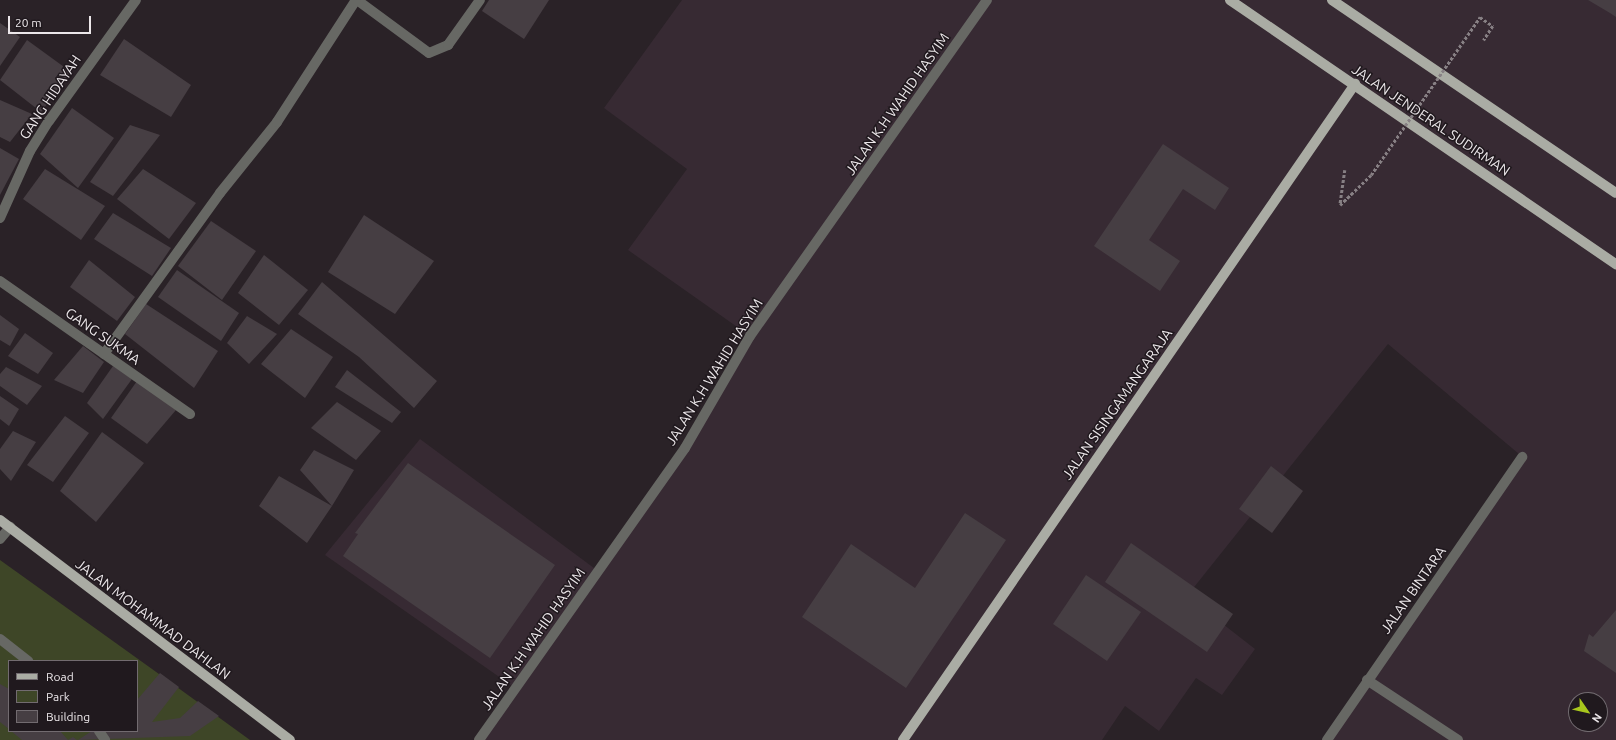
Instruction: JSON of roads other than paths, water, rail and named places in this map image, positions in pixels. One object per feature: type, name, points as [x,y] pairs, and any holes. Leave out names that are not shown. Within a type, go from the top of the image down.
[{"type":"main road","name":"JALAN JENDERAL SUDIRMAN","points":[[1230,0],[1355,84],[1616,264]]},
{"type":"main road","points":[[1332,0],[1616,193]]},
{"type":"main road","name":"JALAN SISINGAMANGARAJA","points":[[903,740],[1355,84]]},
{"type":"main road","name":"JALAN MOHAMMAD DAHLAN","points":[[0,520],[284,738]]},
{"type":"street","name":"GANG HIDAYAH","points":[[0,218],[42,133],[136,0]]},
{"type":"street","points":[[104,354],[220,193],[277,122],[357,0],[429,53],[448,45],[480,0]]},
{"type":"street","name":"JALAN K.H WAHID HASYIM","points":[[479,740],[685,448],[750,336],[987,0]]},
{"type":"street","name":"GANG SUKMA","points":[[0,281],[190,414]]},
{"type":"street","name":"JALAN BINTARA","points":[[1327,740],[1522,457]]},
{"type":"street","points":[[0,539],[10,527]]},
{"type":"street","points":[[0,639],[27,660]]},
{"type":"street","points":[[1367,680],[1458,740]]}]
